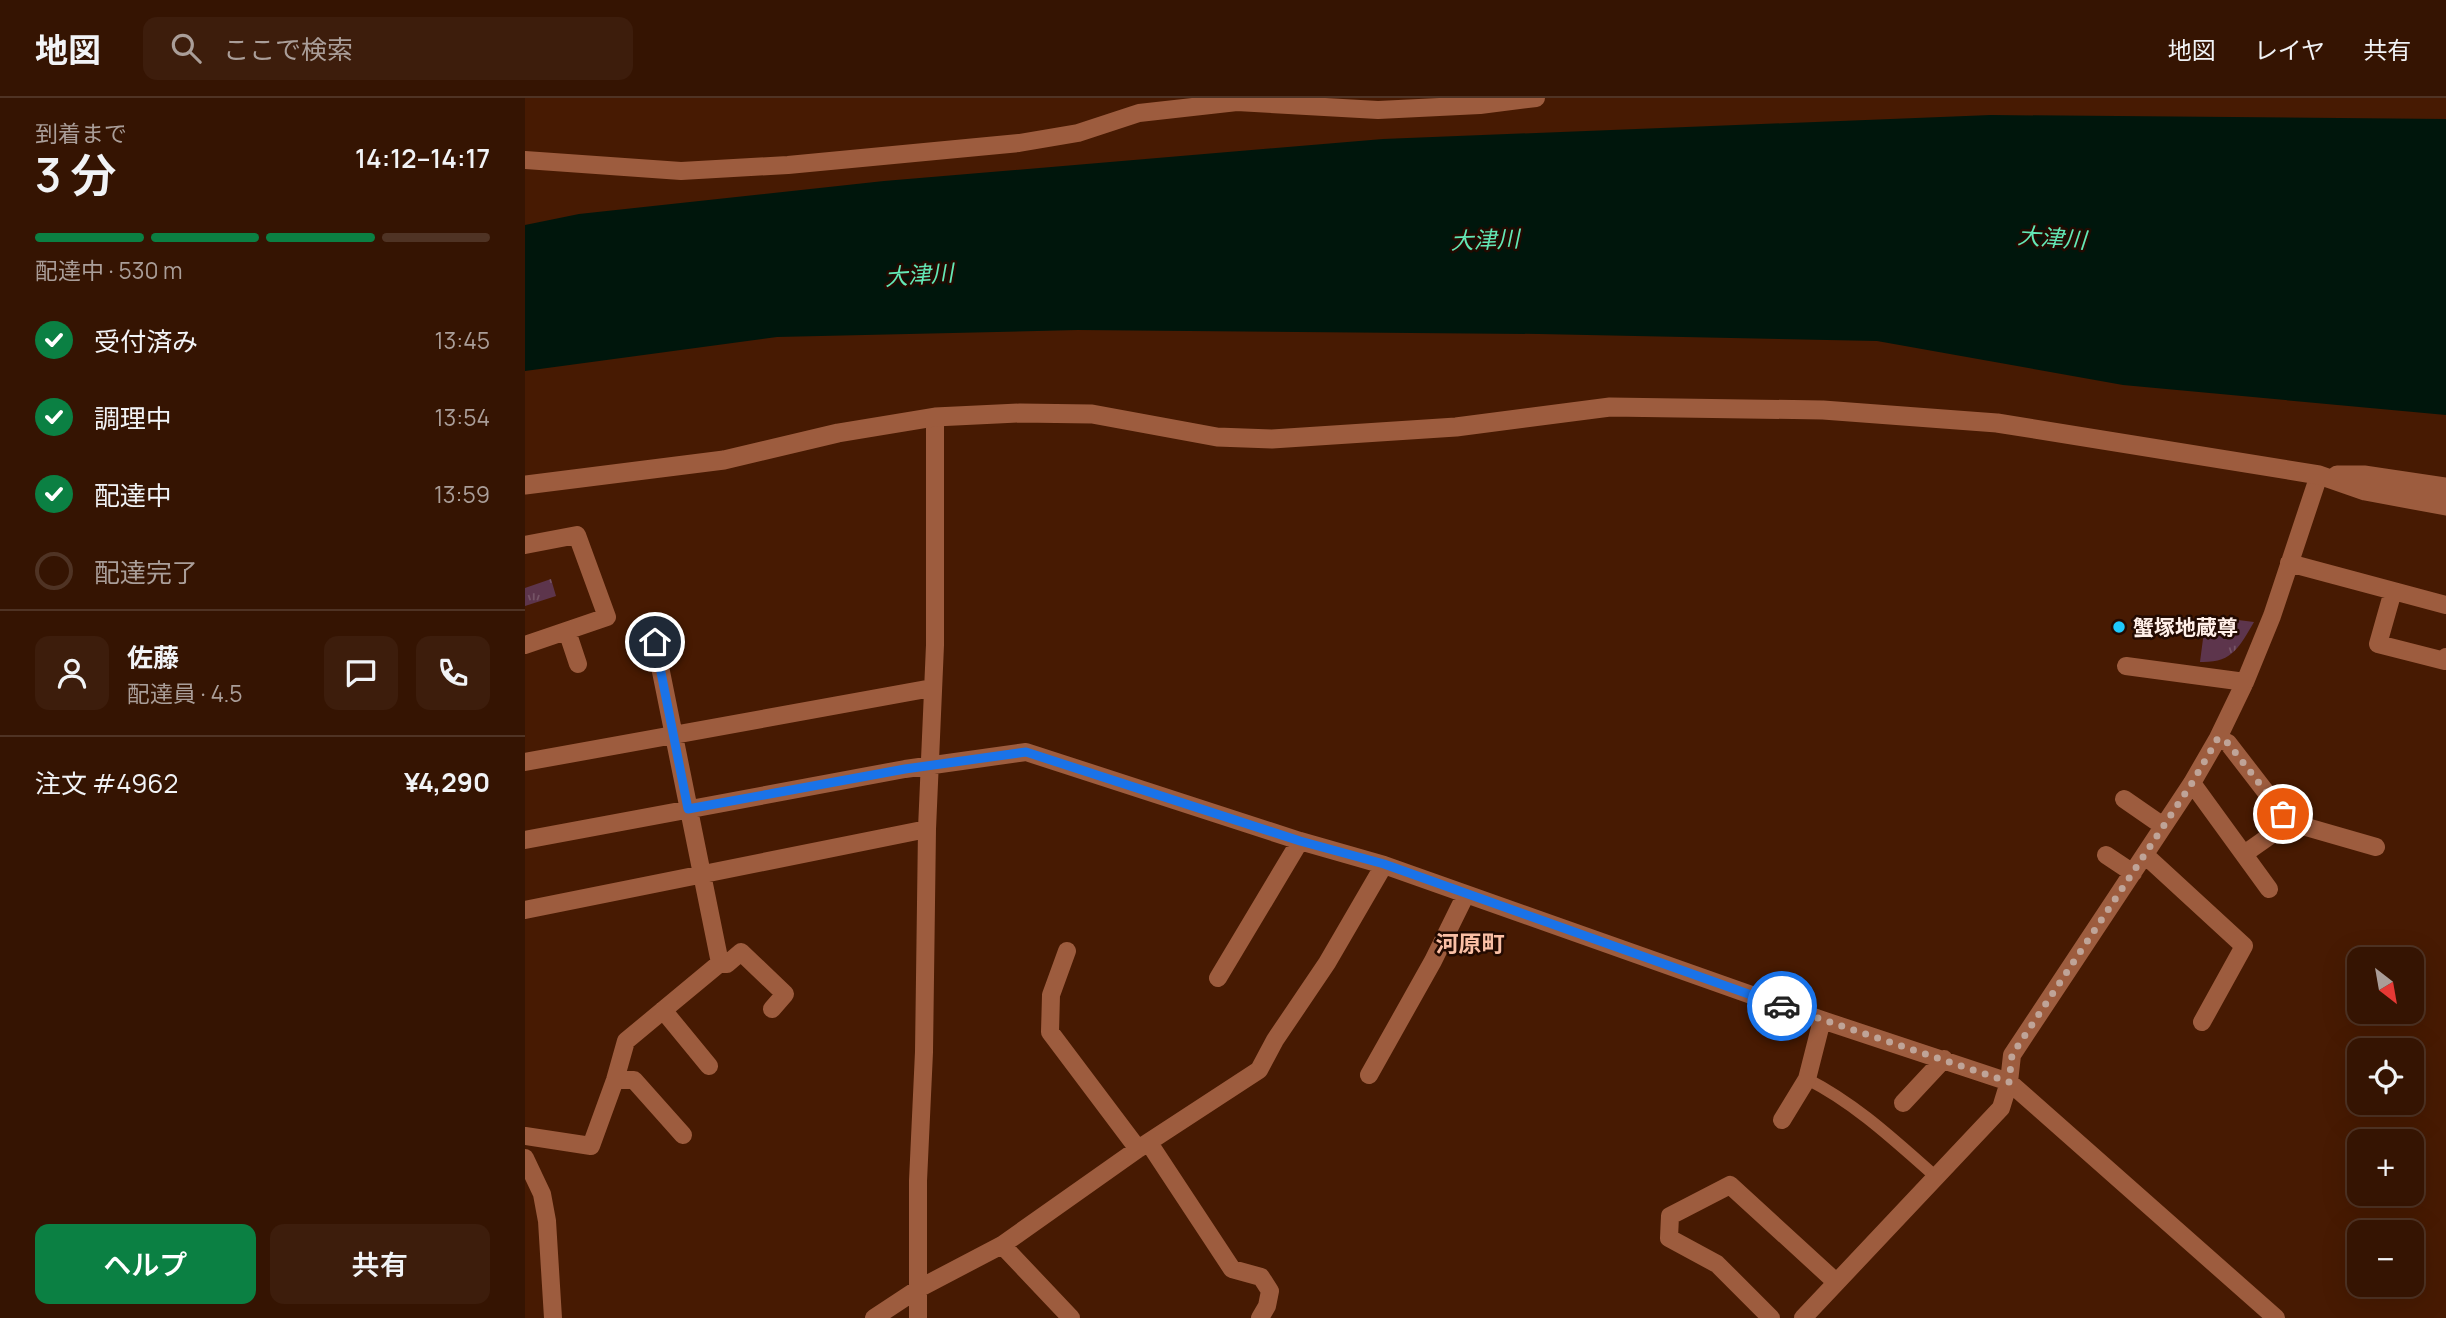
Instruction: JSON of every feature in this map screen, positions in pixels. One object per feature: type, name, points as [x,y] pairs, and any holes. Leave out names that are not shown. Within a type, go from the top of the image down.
[{"type":"street","points":[[525,160],[681,171],[788,165],[1019,143],[1079,133],[1139,113],[1237,102],[1378,110],[1480,105],[1536,98]]},
{"type":"street","points":[[525,485],[724,460],[838,433],[935,417],[1020,412],[1092,414],[1217,437],[1272,439],[1456,428],[1610,407],[1823,410],[1997,423],[2319,475],[2364,475],[2446,487]]},
{"type":"street","points":[[918,1318],[918,1181],[927,828],[935,645],[935,417]]},
{"type":"street","points":[[2319,475],[2365,491],[2446,506]]},
{"type":"street","points":[[1803,1318],[2001,1108],[2009,1082],[2012,1055],[2192,783],[2218,738],[2272,616],[2319,475]]},
{"type":"street","points":[[525,545],[577,535],[607,617],[525,645]]},
{"type":"street","points":[[2289,563],[2446,605]]},
{"type":"street","points":[[2393,591],[2378,644],[2445,661],[2446,657]]},
{"type":"street","points":[[567,631],[578,664]]},
{"type":"street","points":[[655,642],[720,963]]},
{"type":"street","points":[[2126,666],[2245,682]]},
{"type":"street","points":[[525,762],[932,688]]},
{"type":"street","points":[[2218,738],[2228,743],[2290,821],[2376,847]]},
{"type":"street","points":[[525,840],[929,765],[1026,752],[1300,841],[1384,864],[1822,1020],[2009,1082],[2276,1318]]},
{"type":"street","points":[[2192,783],[2269,890]]},
{"type":"street","points":[[2124,799],[2163,826]]},
{"type":"street","points":[[525,910],[927,828]]},
{"type":"street","points":[[2244,854],[2271,835]]},
{"type":"street","points":[[1219,978],[1300,841]]},
{"type":"street","points":[[2106,855],[2133,873]]},
{"type":"street","points":[[2145,855],[2217,909],[2244,946],[2230,986],[2202,1022]]},
{"type":"street","points":[[874,1318],[918,1289],[1003,1245],[1143,1146],[1259,1070],[1275,1040],[1327,963],[1384,864]]},
{"type":"street","points":[[1369,1075],[1467,894]]},
{"type":"street","points":[[1067,951],[1051,995],[1050,1032],[1143,1146],[1233,1269],[1261,1276],[1270,1291],[1267,1306],[1260,1318]]},
{"type":"street","points":[[525,1136],[591,1146],[626,1041],[720,963],[727,964],[741,952],[785,995],[772,1009]]},
{"type":"street","points":[[663,1010],[709,1066]]},
{"type":"street","points":[[1782,1120],[1807,1079],[1822,1020]]},
{"type":"street","points":[[1903,1103],[1944,1059]]},
{"type":"street","points":[[1807,1079],[1834,1093],[1874,1122],[1935,1176]]},
{"type":"street","points":[[615,1080],[634,1080],[683,1135]]},
{"type":"street","points":[[525,1158],[542,1194],[547,1221],[553,1318]]},
{"type":"street","points":[[1771,1318],[1717,1264],[1669,1238],[1670,1216],[1730,1185],[1836,1282]]},
{"type":"street","points":[[1003,1245],[1071,1318]]},
{"type":"green space","points":[[551,579],[556,596],[525,606],[525,588]]},
{"type":"green space","points":[[2206,616],[2254,622],[2234,652],[2220,660],[2200,662]]},
{"type":"water","name":"大津川","points":[[1991,115],[2446,119],[2446,415],[2123,385],[1877,341],[1539,334],[1078,330],[777,337],[525,371],[525,225],[579,214],[884,181],[1383,139]]},
{"type":"way so far","points":[[1782,1006],[2009,1082],[2012,1055],[2192,783],[2218,738],[2228,743],[2283,814]]},
{"type":"place","name":"蟹塚地蔵尊","points":[[2119,627]]},
{"type":"district","name":"河原町","points":[[1470,943]]},
{"type":"route","points":[[655,642],[688,809],[905,769],[1026,752],[1300,841],[1384,864],[1782,1006]]}]
